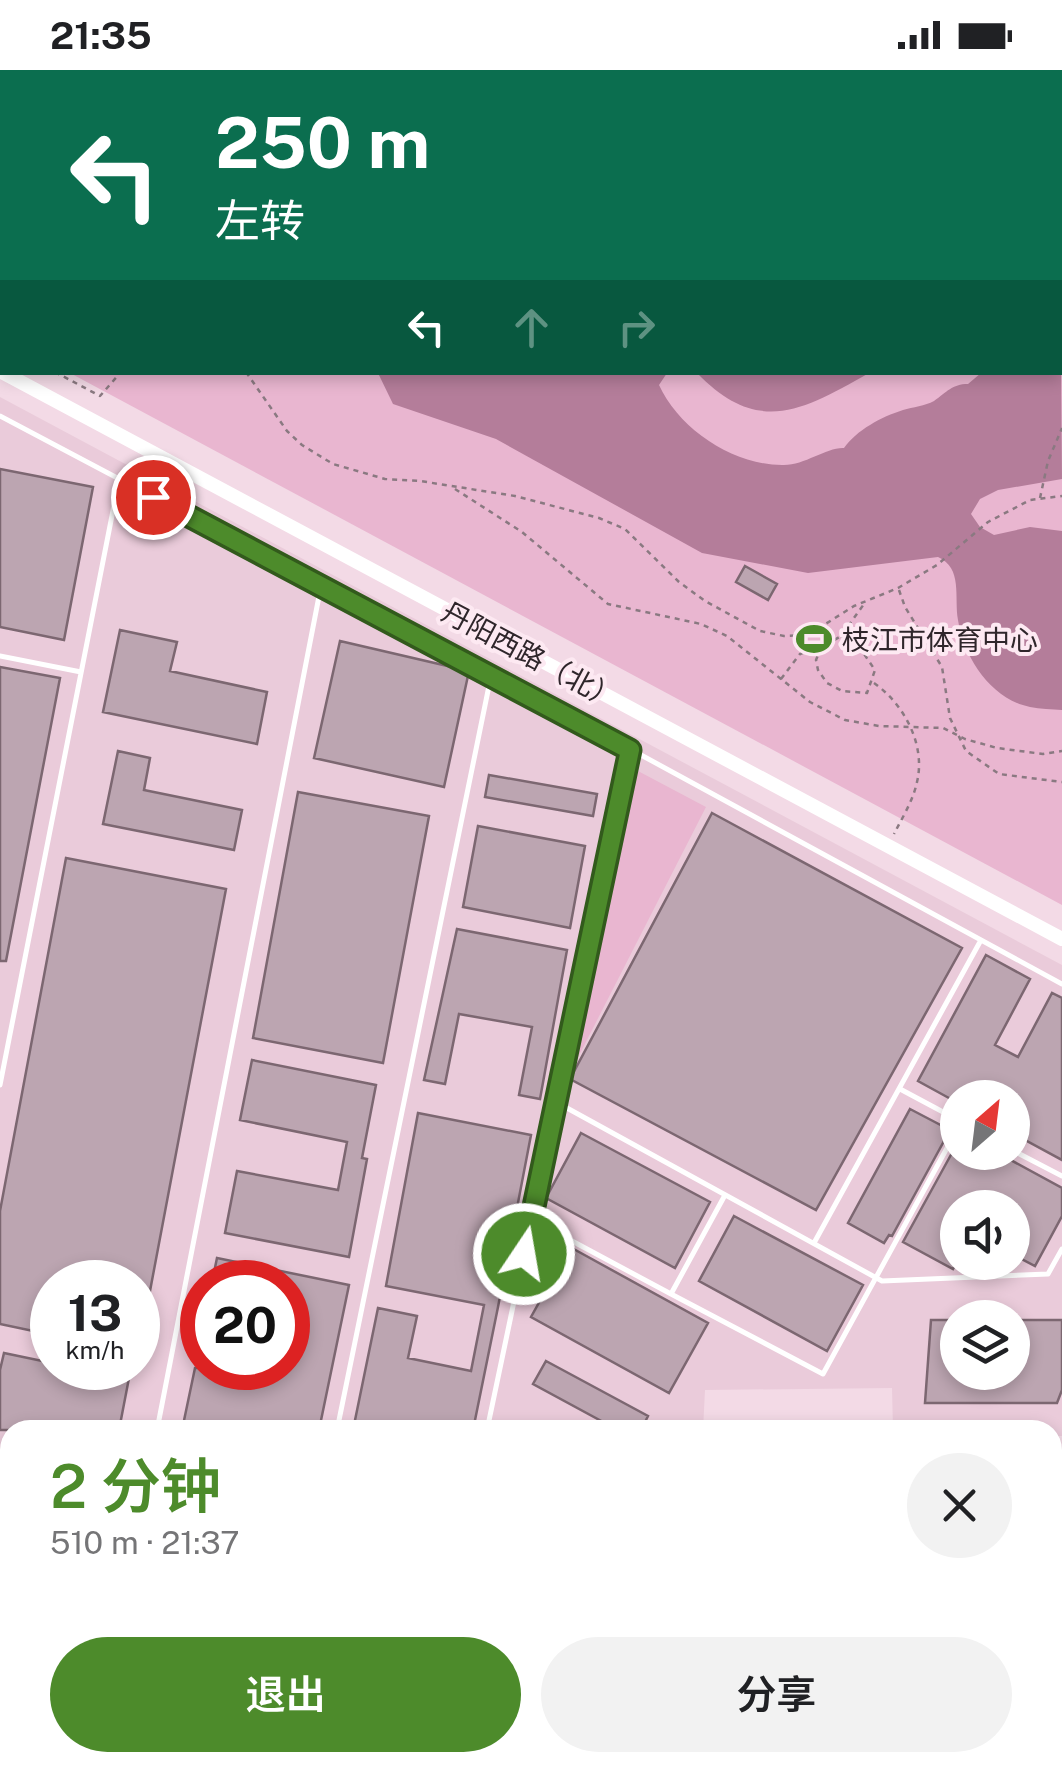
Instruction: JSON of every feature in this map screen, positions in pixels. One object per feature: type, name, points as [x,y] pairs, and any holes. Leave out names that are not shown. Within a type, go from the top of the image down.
[{"type":"street","name":"丹阳西路（北）","points":[[7,375],[1062,939]]},
{"type":"lane","points":[[0,416],[1062,984]]},
{"type":"lane","points":[[0,1085],[120,480]]},
{"type":"lane","points":[[160,1420],[320,586]]},
{"type":"lane","points":[[0,656],[82,672]]},
{"type":"lane","points":[[339,1420],[491,676]]},
{"type":"lane","points":[[489,1420],[630,750]]},
{"type":"lane","points":[[814,1243],[981,940]]},
{"type":"lane","points":[[900,1088],[940,1110]]},
{"type":"lane","points":[[556,1102],[882,1281],[1048,1274],[1062,1249]]},
{"type":"lane","points":[[1030,1159],[1062,1176]]},
{"type":"lane","points":[[531,1219],[824,1374],[940,1161]]},
{"type":"lane","points":[[671,1294],[726,1195]]},
{"type":"path","points":[[61,375],[100,396],[118,375]]},
{"type":"path","points":[[248,375],[288,432],[318,457],[366,475],[516,496],[625,529],[679,582],[760,631],[784,636],[808,635],[898,588],[936,565],[988,522],[1030,500],[1062,496]]},
{"type":"path","points":[[1040,499],[1062,428]]},
{"type":"path","points":[[453,488],[522,532],[608,604],[701,624],[752,653],[810,702],[845,720],[880,726],[943,728],[997,748],[1043,754],[1062,752]]},
{"type":"path","points":[[898,588],[942,667],[950,718],[966,751],[999,774],[1062,782]]},
{"type":"path","points":[[782,679],[800,654],[842,636],[865,602]]},
{"type":"path","points":[[820,648],[818,670],[828,683],[842,691],[867,693],[876,670],[842,636]]},
{"type":"path","points":[[872,682],[901,710],[910,726],[920,768],[917,786],[888,846]]},
{"type":"shaded area","name":"枝江市体育中心","points":[[74,375],[1062,375],[1062,905]]},
{"type":"shaded area","points":[[379,375],[666,375],[659,385],[694,430],[746,459],[784,465],[844,448],[878,420],[930,403],[954,387],[968,384],[979,375],[1061,375],[1062,479],[998,490],[980,499],[971,514],[980,527],[994,535],[1030,527],[1062,531],[1062,710],[1016,703],[982,675],[961,634],[954,576],[938,557],[808,573],[702,553],[496,439],[393,404]]},
{"type":"shaded area","points":[[699,375],[865,375],[822,398],[781,411],[740,405]]},
{"type":"shaded area","points":[[0,397],[1062,965],[1062,1420],[893,1420],[892,1388],[705,1390],[704,1420],[0,1420]]},
{"type":"shaded area","points":[[638,771],[706,807],[568,1077],[564,1075]]},
{"type":"building","points":[[0,469],[93,487],[64,640],[0,627]]},
{"type":"building","points":[[745,566],[777,584],[768,600],[736,582]]},
{"type":"building","points":[[120,630],[177,642],[170,671],[267,692],[257,744],[103,712]]},
{"type":"building","points":[[340,641],[469,671],[444,787],[314,758]]},
{"type":"building","points":[[0,667],[60,678],[6,961],[0,961]]},
{"type":"building","points":[[118,751],[150,758],[144,790],[242,810],[234,850],[103,824]]},
{"type":"building","points":[[489,775],[597,794],[593,816],[485,797]]},
{"type":"building","points":[[298,792],[429,816],[383,1063],[253,1038]]},
{"type":"building","points":[[712,813],[962,948],[816,1210],[570,1079]]},
{"type":"building","points":[[478,826],[585,846],[570,928],[463,907]]},
{"type":"building","points":[[66,858],[226,889],[156,1260],[30,1260],[30,1330],[0,1324],[0,1211]]},
{"type":"building","points":[[457,929],[567,950],[540,1099],[519,1095],[532,1027],[459,1014],[445,1084],[424,1080]]},
{"type":"building","points":[[986,955],[1030,979],[995,1045],[1018,1057],[1052,993],[1062,998],[1062,1160],[1030,1143],[1030,1080],[940,1080],[940,1093],[918,1081]]},
{"type":"building","points":[[252,1060],[376,1085],[349,1257],[225,1233],[237,1171],[338,1190],[347,1142],[240,1120]]},
{"type":"building","points":[[910,1109],[940,1125],[940,1148],[892,1236],[884,1243],[848,1223]]},
{"type":"building","points":[[418,1113],[531,1135],[475,1420],[355,1420],[378,1308],[417,1316],[408,1358],[471,1371],[484,1305],[386,1286]]},
{"type":"building","points":[[581,1133],[710,1202],[675,1268],[546,1198]]},
{"type":"building","points":[[943,1170],[1029,1170],[1062,1188],[1062,1216],[1035,1266],[1030,1263],[1030,1190],[940,1190],[940,1262],[903,1242]]},
{"type":"building","points":[[734,1216],[863,1285],[827,1351],[699,1281]]},
{"type":"building","points":[[570,1247],[708,1323],[669,1393],[531,1317]]},
{"type":"building","points":[[310,1277],[349,1285],[321,1420],[184,1420],[190,1390],[310,1390]]},
{"type":"building","points":[[931,1320],[940,1320],[940,1390],[1030,1390],[1030,1320],[1062,1320],[1062,1390],[1057,1403],[925,1403]]},
{"type":"building","points":[[4,1353],[30,1358],[30,1390],[127,1390],[121,1420],[0,1420]]},
{"type":"building","points":[[546,1361],[648,1416],[646,1420],[600,1420],[533,1384]]},
{"type":"place","name":"枝江市体育中心","points":[[814,639]]},
{"type":"route","points":[[153,497],[630,750],[524,1254]]}]
